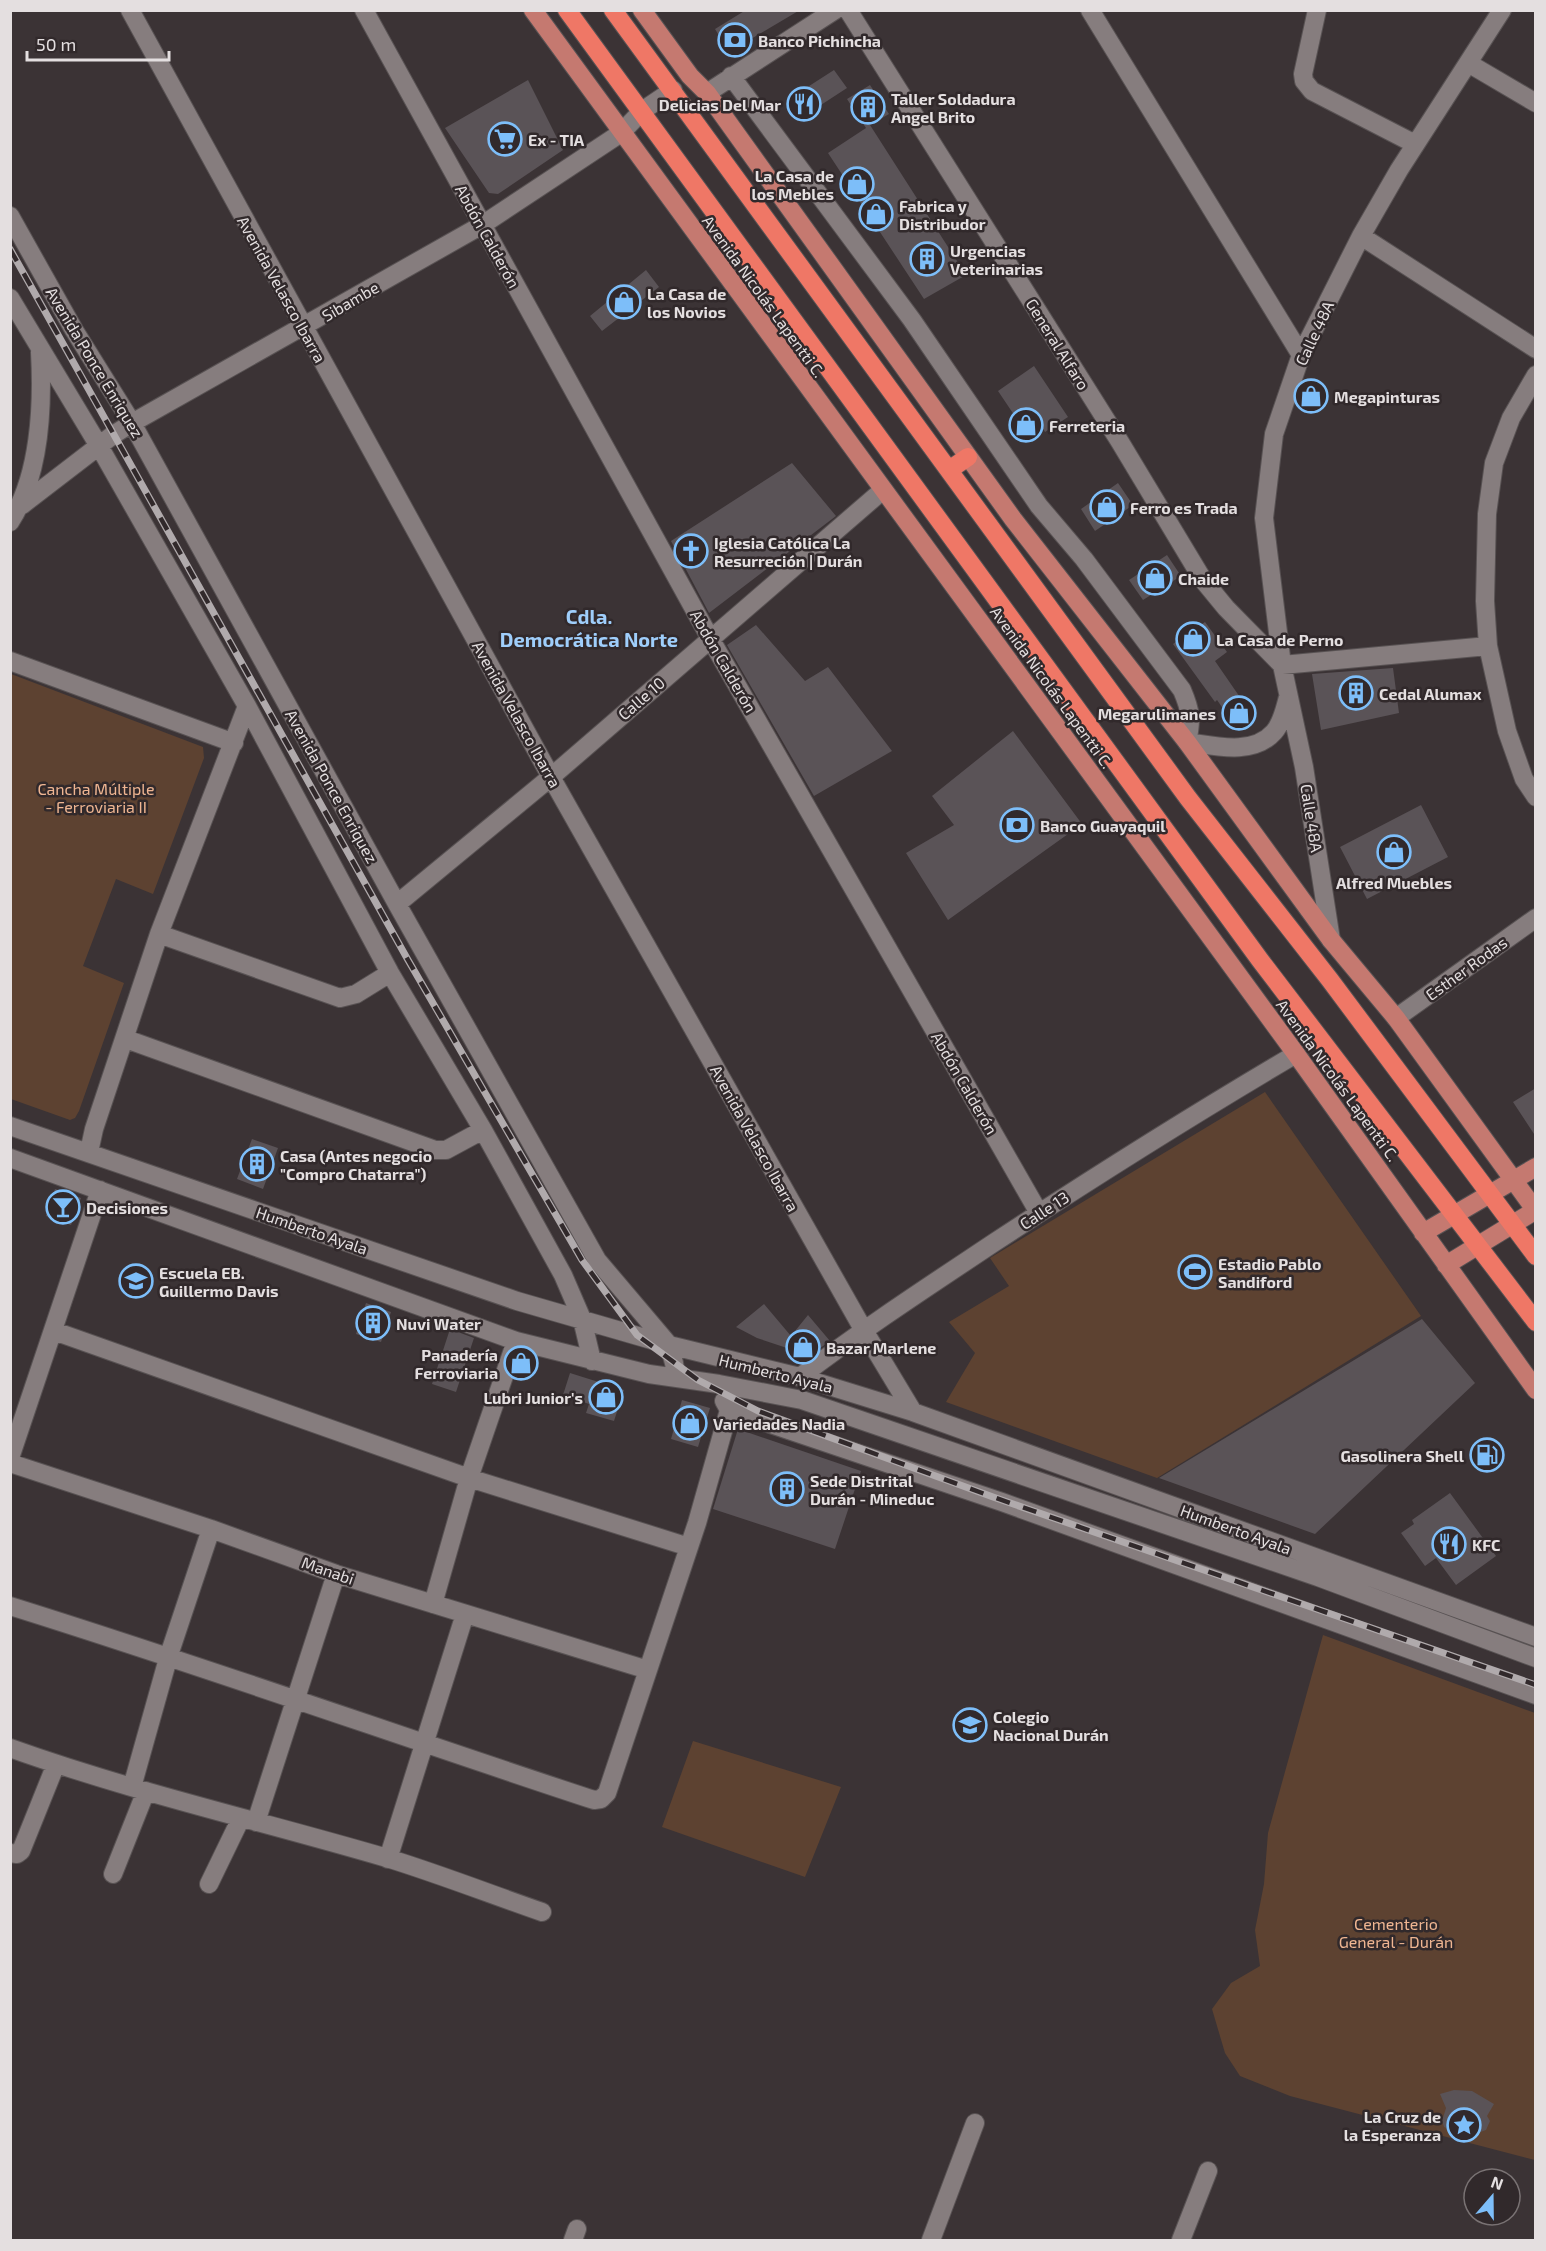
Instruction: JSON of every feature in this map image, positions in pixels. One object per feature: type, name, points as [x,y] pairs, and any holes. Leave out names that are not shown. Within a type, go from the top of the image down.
[{"type":"highway","name":"Avenida Nicolás Lapentti C.","points":[[567,10],[1260,960],[1536,1322]]},
{"type":"highway","points":[[613,10],[1188,798],[1330,980],[1536,1256]]},
{"type":"highway","points":[[949,470],[968,457]]},
{"type":"main road","name":"Avenida Nicolás Lapentti C.","points":[[533,10],[1296,1054],[1536,1390]]},
{"type":"main road","points":[[642,10],[690,76],[706,93],[1013,519],[1188,742],[1331,940],[1395,1018],[1535,1210],[1446,1265]]},
{"type":"main road","points":[[1423,1233],[1536,1167]]},
{"type":"street","name":"Avenida Velasco Ibarra","points":[[130,10],[551,777],[863,1329],[913,1412]]},
{"type":"street","name":"Abdón Calderón","points":[[364,10],[710,638],[1039,1213]]},
{"type":"street","points":[[706,93],[835,10]]},
{"type":"street","name":"General Alfaro","points":[[848,10],[1120,442],[1203,580],[1226,608],[1282,665]]},
{"type":"street","points":[[1090,10],[1301,355]]},
{"type":"street","points":[[1317,10],[1303,74],[1304,81],[1312,91],[1415,144]]},
{"type":"street","name":"Calle 48A","points":[[1331,940],[1304,767],[1282,665],[1264,518],[1274,434],[1301,355],[1361,236],[1415,144],[1502,10]]},
{"type":"street","points":[[1468,63],[1536,103]]},
{"type":"street","points":[[731,76],[912,320],[1040,506],[1084,559],[1182,690],[1192,723],[1188,742],[1224,747],[1244,747],[1258,743],[1274,732],[1283,715],[1288,697]]},
{"type":"street","name":"Sibambe","points":[[10,522],[22,505],[132,423],[482,225],[621,133],[642,111],[673,90]]},
{"type":"street","name":"Avenida Ponce Enriquez","points":[[10,216],[74,330],[132,423],[397,904],[597,1260],[669,1345]]},
{"type":"street","points":[[1361,236],[1536,349]]},
{"type":"street","points":[[10,298],[99,446],[247,706],[390,973],[483,1130],[563,1275],[582,1319],[592,1361]]},
{"type":"street","name":"Sibambe","points":[[22,505],[32,467],[38,428],[42,389],[40,350]]},
{"type":"street","points":[[1536,375],[1511,418],[1494,463],[1487,514],[1485,601],[1488,646],[1507,731],[1524,779],[1536,797]]},
{"type":"street","name":"Calle 10","points":[[397,904],[551,777],[883,490]]},
{"type":"street","points":[[1282,665],[1488,646]]},
{"type":"street","points":[[10,661],[234,743]]},
{"type":"street","points":[[89,1152],[94,1129],[126,1039],[159,934],[247,706]]},
{"type":"street","name":"Esther Rodas","points":[[1395,1018],[1536,918]]},
{"type":"street","points":[[159,934],[340,998],[356,994],[390,973]]},
{"type":"street","points":[[126,1039],[435,1150],[446,1150],[483,1130]]},
{"type":"street","name":"Calle 13","points":[[800,1377],[863,1329],[1039,1213],[1221,1098],[1296,1054]]},
{"type":"street","name":"Humberto Ayala","points":[[10,1126],[517,1301],[669,1345],[800,1377],[913,1412],[1536,1637]]},
{"type":"street","name":"Humberto Ayala","points":[[10,1158],[516,1341],[592,1361],[813,1404],[1318,1577],[1536,1658]]},
{"type":"street","points":[[10,1458],[100,1190]]},
{"type":"street","points":[[54,1331],[469,1478],[689,1547]]},
{"type":"street","points":[[433,1604],[469,1478],[516,1341]]},
{"type":"street","points":[[669,1345],[676,1377]]},
{"type":"street","points":[[10,1606],[169,1655],[294,1700],[594,1800],[601,1798],[607,1793],[689,1547],[729,1410],[719,1384],[715,1357]]},
{"type":"street","points":[[729,1410],[1002,1502],[1536,1695]]},
{"type":"street","name":"Manabi","points":[[10,1463],[211,1529],[336,1574],[648,1670]]},
{"type":"street","points":[[114,1874],[139,1789],[169,1655],[211,1529]]},
{"type":"street","points":[[209,1884],[248,1820],[294,1700],[336,1574]]},
{"type":"street","points":[[388,1859],[465,1614]]},
{"type":"street","points":[[10,1748],[139,1789],[388,1859],[542,1912]]},
{"type":"street","points":[[10,1853],[17,1854],[21,1851],[56,1764]]},
{"type":"street","points":[[931,2241],[975,2123]]},
{"type":"street","points":[[1181,2241],[1208,2171]]},
{"type":"green space","name":"Cancha Múltiple - Ferroviaria II","points":[[11,674],[203,747],[204,758],[153,894],[116,879],[83,966],[124,983],[79,1111],[75,1118],[70,1120],[11,1099]]},
{"type":"green space","name":"Estadio Pablo Sandiford","points":[[1265,1092],[1421,1316],[1157,1478],[946,1402],[975,1353],[949,1322],[1009,1286],[990,1258]]},
{"type":"green space","name":"Cementerio General - Durán","points":[[1323,1635],[1535,1713],[1535,2160],[1290,2096],[1240,2076],[1225,2053],[1212,2009],[1231,1983],[1260,1966],[1255,1930],[1264,1884],[1268,1833]]},
{"type":"green space","points":[[693,1741],[841,1787],[805,1877],[662,1827]]},
{"type":"building","name":"Banco Pichincha","points":[[746,10],[800,10],[729,52],[715,29]]},
{"type":"building","points":[[834,70],[847,88],[804,116],[792,97]]},
{"type":"building","name":"Ex - TIA","points":[[528,80],[563,150],[498,194],[489,193],[445,128]]},
{"type":"building","points":[[870,85],[889,114],[870,125],[966,275],[924,299],[828,153],[866,128],[847,99]]},
{"type":"building","name":"La Casa de los Novios","points":[[646,270],[659,287],[602,331],[590,316]]},
{"type":"building","points":[[1034,366],[1068,417],[1045,432],[1041,425],[1027,434],[998,391]]},
{"type":"building","points":[[792,463],[836,516],[709,613],[671,541]]},
{"type":"building","name":"Ferro es Trada","points":[[1118,483],[1133,505],[1095,531],[1081,509]]},
{"type":"building","name":"Chaide","points":[[1167,555],[1181,576],[1143,600],[1129,580]]},
{"type":"building","points":[[1205,622],[1227,652],[1215,661],[1255,719],[1238,730],[1173,644]]},
{"type":"building","points":[[756,625],[805,681],[828,667],[892,751],[814,796],[727,645]]},
{"type":"building","name":"Cedal Alumax","points":[[1393,668],[1399,713],[1321,730],[1312,674]]},
{"type":"building","name":"Banco Guayaquil","points":[[1013,731],[1082,824],[948,920],[906,853],[954,825],[932,796]]},
{"type":"building","name":"Alfred Muebles","points":[[1421,805],[1448,857],[1367,899],[1340,847]]},
{"type":"building","points":[[1536,1088],[1536,1137],[1513,1102]]},
{"type":"building","name":"Casa (Antes negocio \"Compro Chatarra\")","points":[[252,1139],[278,1148],[263,1189],[237,1179]]},
{"type":"building","name":"Decisiones","points":[[55,1189],[81,1198],[71,1225],[46,1216]]},
{"type":"building","name":"Nuvi Water","points":[[366,1303],[391,1312],[381,1342],[356,1334]]},
{"type":"building","points":[[764,1304],[791,1336],[808,1315],[830,1341],[816,1351],[803,1351],[805,1354],[757,1338],[736,1327]]},
{"type":"building","points":[[1422,1319],[1475,1383],[1315,1534],[1159,1478]]},
{"type":"building","points":[[450,1329],[474,1338],[456,1392],[432,1384]]},
{"type":"building","name":"Lubri Junior's","points":[[570,1373],[624,1390],[614,1421],[586,1413],[589,1404],[563,1395]]},
{"type":"building","name":"Variedades Nadia","points":[[682,1400],[710,1408],[698,1447],[671,1439]]},
{"type":"building","name":"Sede Distrital Durán - Mineduc","points":[[738,1429],[861,1471],[835,1549],[713,1509]]},
{"type":"building","name":"KFC","points":[[1450,1493],[1496,1556],[1456,1585],[1436,1558],[1425,1566],[1401,1533],[1414,1524],[1412,1520]]},
{"type":"building","points":[[1454,2090],[1472,2091],[1494,2104],[1487,2116],[1490,2121],[1486,2130],[1466,2137],[1444,2127],[1442,2121],[1446,2108],[1440,2094]]},
{"type":"railway","points":[[10,249],[408,960],[582,1260],[637,1335],[698,1380],[758,1411],[993,1497],[1536,1685]]},
{"type":"place","name":"Banco Pichincha","points":[[735,40]]},
{"type":"place","name":"Delicias Del Mar","points":[[804,104]]},
{"type":"place","name":"Taller Soldadura Angel Brito","points":[[868,107]]},
{"type":"place","name":"Ex - TIA","points":[[505,139]]},
{"type":"place","name":"La Casa de los Mebles","points":[[857,184]]},
{"type":"place","name":"Fabrica y Distribudor","points":[[876,214]]},
{"type":"place","name":"Urgencias Veterinarias","points":[[927,259]]},
{"type":"place","name":"La Casa de los Novios","points":[[624,302]]},
{"type":"place","name":"Megapinturas","points":[[1311,396]]},
{"type":"place","name":"Ferreteria","points":[[1026,425]]},
{"type":"place","name":"Ferro es Trada","points":[[1107,507]]},
{"type":"place","name":"Iglesia Católica La Resurreción | Durán","points":[[691,551]]},
{"type":"place","name":"Chaide","points":[[1155,578]]},
{"type":"place","name":"La Casa de Perno","points":[[1193,639]]},
{"type":"place","name":"Cedal Alumax","points":[[1356,693]]},
{"type":"place","name":"Megarulimanes","points":[[1239,713]]},
{"type":"place","name":"Banco Guayaquil","points":[[1017,825]]},
{"type":"place","name":"Alfred Muebles","points":[[1394,852]]},
{"type":"place","name":"Casa (Antes negocio \"Compro Chatarra\")","points":[[257,1164]]},
{"type":"place","name":"Decisiones","points":[[63,1207]]},
{"type":"place","name":"Estadio Pablo Sandiford","points":[[1195,1272]]},
{"type":"place","name":"Escuela EB. Guillermo Davis","points":[[136,1281]]},
{"type":"place","name":"Nuvi Water","points":[[373,1323]]},
{"type":"place","name":"Bazar Marlene","points":[[803,1347]]},
{"type":"place","name":"Panadería Ferroviaria","points":[[521,1363]]},
{"type":"place","name":"Lubri Junior's","points":[[606,1397]]},
{"type":"place","name":"Variedades Nadia","points":[[690,1423]]},
{"type":"place","name":"Gasolinera Shell","points":[[1487,1455]]},
{"type":"place","name":"Sede Distrital Durán - Mineduc","points":[[787,1489]]},
{"type":"place","name":"KFC","points":[[1449,1544]]},
{"type":"place","name":"Colegio Nacional Durán","points":[[970,1725]]},
{"type":"place","name":"La Cruz de la Esperanza","points":[[1464,2125]]},
{"type":"district","name":"Cdla. Democrática Norte","points":[[589,628]]}]
